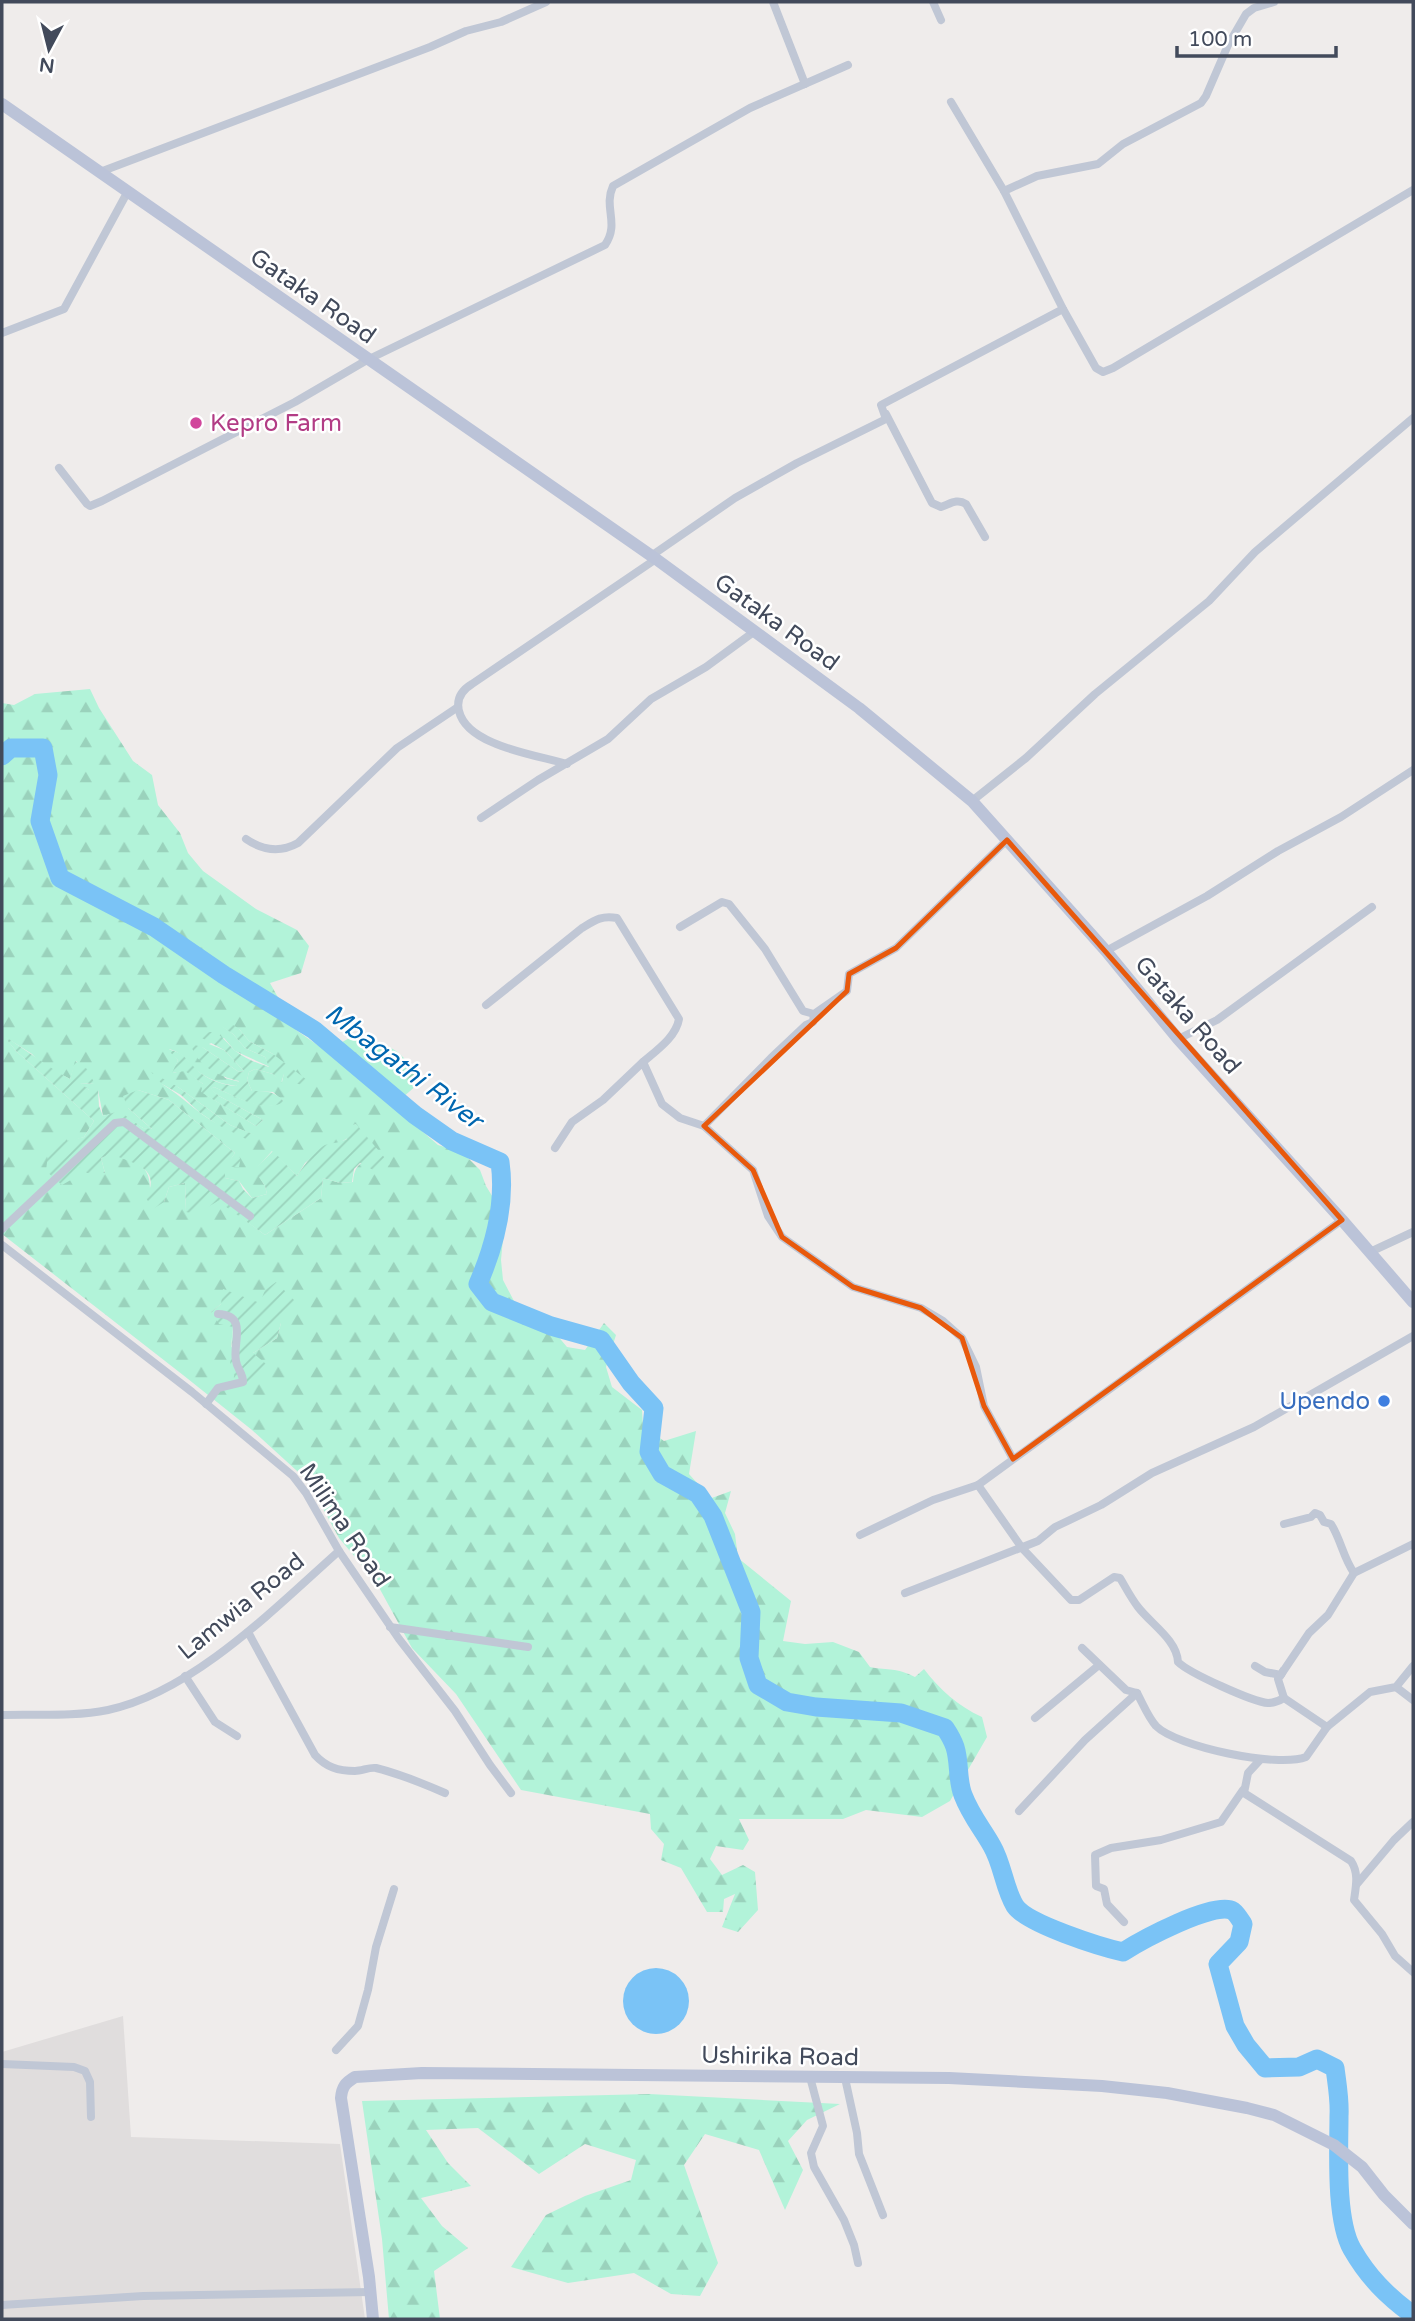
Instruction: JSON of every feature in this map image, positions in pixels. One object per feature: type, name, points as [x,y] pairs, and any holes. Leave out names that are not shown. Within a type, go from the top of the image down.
[{"type":"street","points":[[100,172],[466,31],[501,22],[546,2]]},
{"type":"street","points":[[773,2],[805,84]]},
{"type":"street","points":[[933,2],[941,20]]},
{"type":"street","points":[[1004,191],[1037,176],[1098,164],[1123,144],[1200,103],[1206,96],[1228,45],[1246,14],[1263,4],[1274,2]]},
{"type":"street","points":[[59,468],[90,506],[295,402],[367,360],[606,245],[614,226],[608,201],[613,186],[750,108],[848,65]]},
{"type":"street","points":[[951,102],[1004,191],[1096,368],[1103,372],[1413,190]]},
{"type":"street","name":"Gataka Road","points":[[2,104],[654,558],[859,708],[972,801],[1107,951],[1178,1039],[1413,1302]]},
{"type":"street","points":[[2,333],[64,309],[128,191]]},
{"type":"street","points":[[881,405],[1063,309]]},
{"type":"street","points":[[881,405],[932,503],[941,507],[962,501],[985,537]]},
{"type":"street","points":[[246,839],[267,849],[289,848],[298,843],[397,748],[458,707],[464,689],[654,558],[735,498],[797,463],[887,419],[881,405]]},
{"type":"street","points":[[972,801],[1026,758],[1095,694],[1209,601],[1255,552],[1413,418]]},
{"type":"street","points":[[481,818],[608,738],[651,699],[706,667],[755,631]]},
{"type":"street","points":[[458,707],[469,728],[482,738],[567,764]]},
{"type":"street","points":[[1107,951],[1341,817],[1413,770]]},
{"type":"street","points":[[680,927],[722,902],[729,904],[765,949],[803,1012],[814,1014],[847,991],[849,974],[896,948],[1007,840]]},
{"type":"street","points":[[1178,1039],[1216,1020],[1372,907]]},
{"type":"street","points":[[486,1005],[590,923],[607,916],[617,918],[679,1019],[678,1028],[660,1048],[603,1100],[572,1122],[555,1148]]},
{"type":"street","points":[[704,1126],[771,1058],[806,1025],[813,1022],[814,1014]]},
{"type":"street","points":[[643,1062],[662,1104],[680,1118],[704,1126],[753,1170],[768,1216],[782,1237],[853,1287],[921,1308],[943,1321],[962,1338],[976,1367],[984,1406],[1013,1460]]},
{"type":"street","points":[[2,1229],[120,1121],[250,1216]]},
{"type":"street","points":[[860,1535],[933,1500],[978,1485],[1342,1220]]},
{"type":"street","points":[[1370,1252],[1413,1232]]},
{"type":"street","name":"Milima Road","points":[[2,1245],[206,1404],[293,1476],[390,1627],[455,1710],[490,1765],[512,1793]]},
{"type":"street","points":[[206,1404],[218,1388],[243,1382],[243,1374],[236,1361],[237,1326],[233,1320],[218,1314]]},
{"type":"street","points":[[905,1593],[1038,1541],[1055,1527],[1101,1505],[1152,1473],[1254,1427],[1413,1336]]},
{"type":"street","points":[[978,1485],[1022,1548],[1071,1600],[1075,1601],[1114,1577],[1120,1578],[1135,1604],[1164,1635],[1178,1654],[1178,1662],[1186,1669],[1263,1702],[1277,1702],[1284,1698]]},
{"type":"street","points":[[1284,1524],[1311,1517],[1315,1513],[1320,1515],[1324,1522],[1331,1524],[1340,1538],[1345,1559],[1354,1573]]},
{"type":"street","points":[[1255,1665],[1265,1672],[1281,1675],[1309,1633],[1328,1615],[1354,1573],[1413,1544]]},
{"type":"street","name":"Lamwia Road","points":[[2,1715],[75,1714],[131,1704],[201,1667],[248,1632],[340,1551]]},
{"type":"street","points":[[390,1627],[528,1647]]},
{"type":"street","points":[[248,1632],[315,1755],[324,1765],[355,1771],[373,1767],[400,1774],[444,1793]]},
{"type":"street","points":[[1082,1648],[1126,1690],[1137,1693],[1155,1725],[1176,1739],[1260,1760],[1284,1761],[1306,1757],[1328,1727],[1370,1692],[1396,1687],[1413,1667]]},
{"type":"street","points":[[1295,1655],[1278,1679],[1284,1698],[1328,1727]]},
{"type":"street","points":[[1035,1718],[1099,1665]]},
{"type":"street","points":[[185,1676],[215,1722],[237,1736]]},
{"type":"street","points":[[1396,1687],[1413,1700]]},
{"type":"street","points":[[1018,1811],[1085,1740],[1137,1693]]},
{"type":"street","points":[[1124,1922],[1107,1904],[1104,1889],[1096,1886],[1095,1855],[1111,1848],[1161,1840],[1221,1822],[1243,1790],[1248,1773],[1260,1760]]},
{"type":"street","points":[[1243,1790],[1246,1796],[1346,1856],[1356,1869],[1354,1900],[1382,1934],[1395,1956],[1413,1972]]},
{"type":"street","points":[[1357,1884],[1413,1822]]},
{"type":"street","points":[[336,2050],[358,2026],[376,1947],[394,1889]]},
{"type":"street","points":[[2,2064],[74,2067],[85,2071],[90,2082],[90,2117]]},
{"type":"street","name":"Ushirika Road","points":[[373,2319],[341,2098],[346,2082],[355,2077],[422,2073],[949,2078],[1167,2092],[1274,2115],[1334,2145],[1362,2167],[1384,2195],[1413,2224]]},
{"type":"street","points":[[810,2077],[823,2126],[811,2153],[814,2167],[844,2220],[858,2263]]},
{"type":"street","points":[[845,2078],[859,2154],[883,2214]]},
{"type":"street","points":[[2,2305],[143,2296],[371,2292]]},
{"type":"highlighted area","points":[[1007,840],[1342,1220],[1013,1459],[984,1406],[962,1338],[921,1308],[853,1287],[782,1237],[753,1170],[704,1126],[847,991],[849,974],[896,948]]},
{"type":"shaded area","points":[[123,2016],[131,2137],[340,2144],[365,2319],[2,2319],[2,2052]]},
{"type":"green space","points":[[90,689],[133,761],[152,775],[158,805],[180,833],[188,853],[203,871],[256,909],[297,930],[309,946],[301,973],[270,983],[296,1030],[326,1051],[353,1036],[386,1045],[407,1062],[418,1084],[393,1106],[438,1145],[463,1153],[480,1170],[486,1186],[505,1217],[501,1260],[503,1280],[515,1303],[541,1316],[567,1347],[585,1350],[604,1323],[616,1335],[606,1367],[612,1387],[642,1410],[643,1426],[664,1441],[696,1431],[689,1474],[698,1484],[698,1503],[731,1491],[725,1513],[735,1534],[738,1558],[791,1601],[783,1641],[805,1644],[833,1642],[859,1652],[870,1667],[897,1670],[915,1677],[924,1669],[950,1697],[982,1717],[987,1737],[950,1801],[922,1817],[866,1810],[843,1819],[739,1819],[749,1840],[743,1850],[716,1846],[710,1859],[722,1875],[743,1865],[755,1872],[758,1910],[738,1932],[722,1927],[735,1894],[724,1899],[723,1912],[707,1912],[681,1868],[661,1860],[664,1844],[651,1829],[650,1814],[521,1790],[456,1694],[412,1648],[376,1582],[339,1538],[308,1481],[252,1430],[2,1234],[2,703],[14,705],[35,694]],"holes":[[[222,1026],[239,1029],[249,1041],[273,1054],[284,1073],[282,1082],[273,1074],[255,1069],[249,1072],[247,1080],[252,1091],[273,1092],[283,1101],[276,1104],[258,1104],[214,1087],[210,1089],[263,1120],[256,1126],[208,1096],[203,1084],[185,1070],[173,1073],[178,1060],[169,1049],[181,1054],[204,1076],[236,1086],[240,1082],[225,1078],[202,1047],[239,1072],[244,1071],[224,1050],[209,1044],[224,1038],[235,1051],[270,1067],[265,1057],[245,1048]],[[5,1037],[32,1054],[41,1064],[70,1079],[76,1061],[94,1084],[79,1083],[89,1090],[98,1090],[103,1116],[119,1112],[143,1128],[153,1130],[128,1108],[138,1090],[169,1100],[235,1153],[225,1167],[225,1178],[239,1181],[252,1198],[267,1194],[255,1170],[272,1151],[297,1176],[305,1163],[325,1146],[335,1145],[348,1138],[355,1124],[386,1160],[359,1165],[353,1182],[340,1183],[323,1178],[321,1198],[265,1235],[218,1200],[186,1212],[185,1183],[169,1187],[164,1202],[150,1191],[150,1181],[144,1169],[133,1162],[111,1153],[101,1158],[105,1173],[77,1165],[71,1141],[84,1137],[94,1121],[16,1051]],[[162,1084],[178,1087],[230,1125],[254,1135],[216,1123]],[[260,1303],[281,1323],[277,1338],[253,1353],[231,1347],[233,1327],[211,1312],[221,1304]]]},
{"type":"green space","points":[[226,1020],[239,1029],[249,1041],[273,1054],[307,1080],[302,1085],[291,1082],[284,1074],[281,1083],[273,1074],[255,1069],[249,1072],[247,1080],[252,1091],[274,1094],[284,1102],[267,1106],[249,1102],[214,1087],[211,1089],[263,1120],[256,1126],[201,1092],[203,1084],[185,1071],[172,1073],[178,1060],[167,1049],[183,1056],[209,1078],[236,1086],[239,1081],[209,1069],[193,1051],[191,1044],[202,1047],[239,1072],[244,1071],[224,1050],[200,1037],[211,1032],[220,1036],[244,1057],[269,1067],[265,1057],[245,1048],[233,1034],[221,1026]]},
{"type":"green space","points":[[3,1035],[70,1079],[75,1061],[87,1069],[95,1084],[80,1083],[89,1090],[98,1090],[103,1116],[119,1111],[143,1128],[152,1129],[128,1108],[123,1096],[138,1090],[169,1100],[235,1153],[231,1159],[241,1157],[239,1167],[225,1167],[225,1178],[239,1181],[252,1198],[267,1194],[254,1170],[273,1151],[297,1176],[318,1150],[325,1145],[347,1139],[346,1127],[356,1124],[390,1164],[377,1172],[360,1163],[354,1169],[352,1182],[340,1183],[323,1178],[321,1198],[265,1235],[218,1201],[196,1214],[186,1212],[185,1183],[169,1187],[164,1202],[153,1209],[146,1198],[151,1179],[148,1173],[111,1154],[101,1158],[105,1173],[87,1173],[78,1166],[76,1177],[62,1185],[46,1171],[49,1145],[84,1137],[94,1121],[16,1051]]},
{"type":"green space","points":[[151,1072],[178,1087],[230,1125],[255,1135],[246,1139],[218,1125],[181,1095],[162,1084]]},
{"type":"green space","points":[[276,1282],[296,1302],[281,1323],[277,1338],[253,1353],[266,1364],[262,1373],[253,1382],[239,1386],[230,1366],[233,1327],[219,1324],[211,1312],[221,1304],[223,1289],[260,1303],[265,1290]]},
{"type":"green space","points":[[649,2094],[840,2104],[807,2120],[788,2141],[803,2170],[785,2210],[759,2150],[705,2134],[684,2165],[718,2263],[700,2296],[671,2294],[634,2273],[568,2283],[511,2267],[546,2215],[585,2196],[631,2180],[636,2160],[585,2144],[539,2174],[478,2128],[426,2130],[448,2163],[471,2186],[421,2198],[442,2226],[468,2248],[434,2271],[440,2319],[389,2319],[382,2239],[362,2101]]},
{"type":"water","points":[[656,1968],[669,1970],[684,1983],[689,2001],[687,2014],[674,2029],[656,2034],[643,2032],[628,2019],[623,2001],[625,1988],[638,1973]]},
{"type":"waterway","name":"Mbagathi River","points":[[2,756],[11,748],[43,748],[48,775],[40,821],[60,878],[154,927],[224,975],[314,1030],[415,1115],[452,1141],[500,1162],[498,1224],[478,1284],[492,1302],[551,1326],[601,1340],[631,1383],[654,1408],[649,1452],[662,1474],[698,1494],[713,1516],[751,1612],[749,1658],[758,1685],[787,1702],[816,1707],[901,1713],[945,1728],[955,1747],[960,1783],[966,1802],[996,1853],[1015,1906],[1034,1920],[1082,1940],[1123,1952],[1195,1916],[1224,1909],[1236,1914],[1243,1924],[1239,1942],[1218,1964],[1235,2026],[1265,2068],[1299,2067],[1317,2059],[1335,2068],[1339,2104],[1340,2203],[1347,2236],[1352,2249],[1371,2277],[1413,2315]]},
{"type":"place","name":"Kepro Farm","points":[[196,423]]},
{"type":"place","name":"Upendo","points":[[1384,1401]]}]
